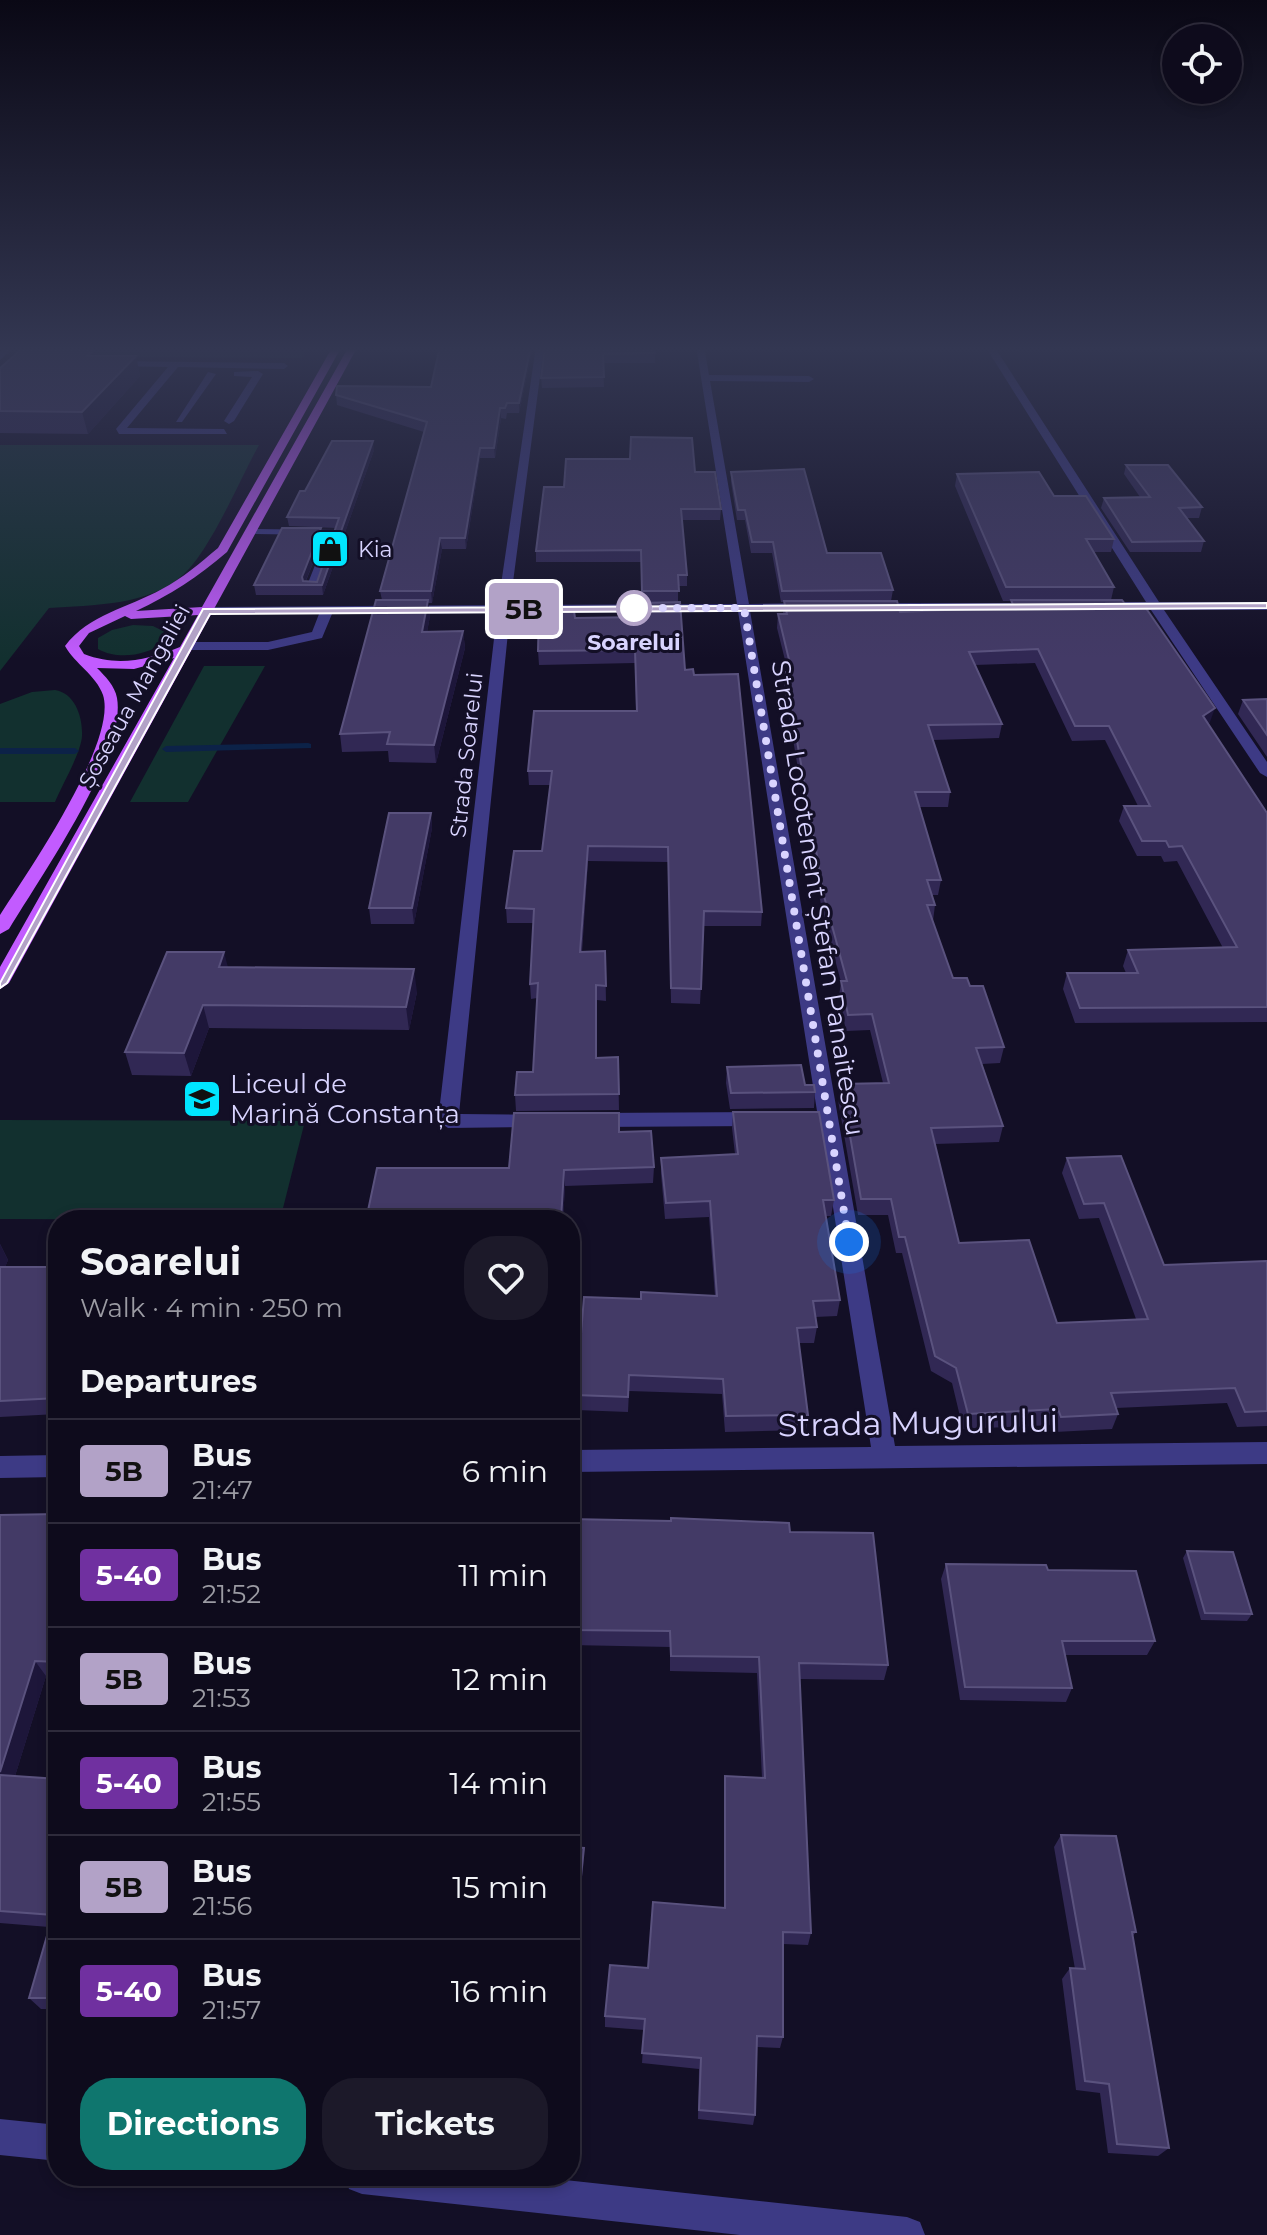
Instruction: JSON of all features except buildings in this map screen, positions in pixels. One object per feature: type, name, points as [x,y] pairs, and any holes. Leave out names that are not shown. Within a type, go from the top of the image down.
[{"type":"main road","name":"Șoseaua Mangaliei","points":[[0,929],[75,802],[109,729],[112,714],[108,687],[75,654],[72,646],[84,630],[180,585],[223,550],[279,450]]},
{"type":"main road","name":"Șoseaua Mangaliei","points":[[0,983],[298,450]]},
{"type":"main road","points":[[114,618],[207,611]]},
{"type":"main road","points":[[75,654],[88,662],[120,666],[156,661],[187,648]]},
{"type":"street","name":"Strada Soarelui","points":[[526,450],[504,608],[448,1121],[828,1118]]},
{"type":"street","name":"Strada Locotenent Ștefan Panaitescu","points":[[718,450],[885,1458]]},
{"type":"street","points":[[1056,450],[1267,773]]},
{"type":"street","points":[[254,531],[334,532],[312,588]]},
{"type":"street","points":[[1108,607],[1267,606]]},
{"type":"street","points":[[207,611],[823,607]]},
{"type":"street","points":[[855,607],[1045,607]]},
{"type":"street","points":[[187,648],[268,646],[317,635],[327,610]]},
{"type":"street","name":"Strada Mugurului","points":[[580,1461],[1267,1453]]},
{"type":"street","points":[[0,1467],[48,1466]]},
{"type":"street","points":[[0,2137],[48,2142]]},
{"type":"street","points":[[454,2186],[907,2235]]},
{"type":"green space","points":[[0,450],[256,450],[215,531],[184,574],[170,585],[138,598],[49,608],[0,671]]},
{"type":"green space","points":[[133,625],[153,626],[165,632],[164,642],[149,651],[132,655],[114,655],[98,649],[98,638],[112,630]]},
{"type":"green space","points":[[204,666],[265,666],[188,802],[130,802]]},
{"type":"green space","points":[[55,690],[73,701],[81,721],[82,736],[75,760],[55,802],[0,802],[0,704],[32,692]]},
{"type":"green space","points":[[0,1120],[305,1121],[283,1210],[48,1210],[48,1219],[0,1219]]},
{"type":"waterway","points":[[166,749],[308,746]]},
{"type":"waterway","points":[[0,751],[75,751]]},
{"type":"bus line","name":"5B","points":[[0,983],[207,611],[1267,605]]},
{"type":"place","name":"Kia","points":[[330,549]]},
{"type":"place","name":"Soarelui","points":[[634,608]]},
{"type":"place","name":"Liceul de Marină Constanța","points":[[202,1099]]},
{"type":"route","points":[[634,608],[744,608],[849,1242]]}]
